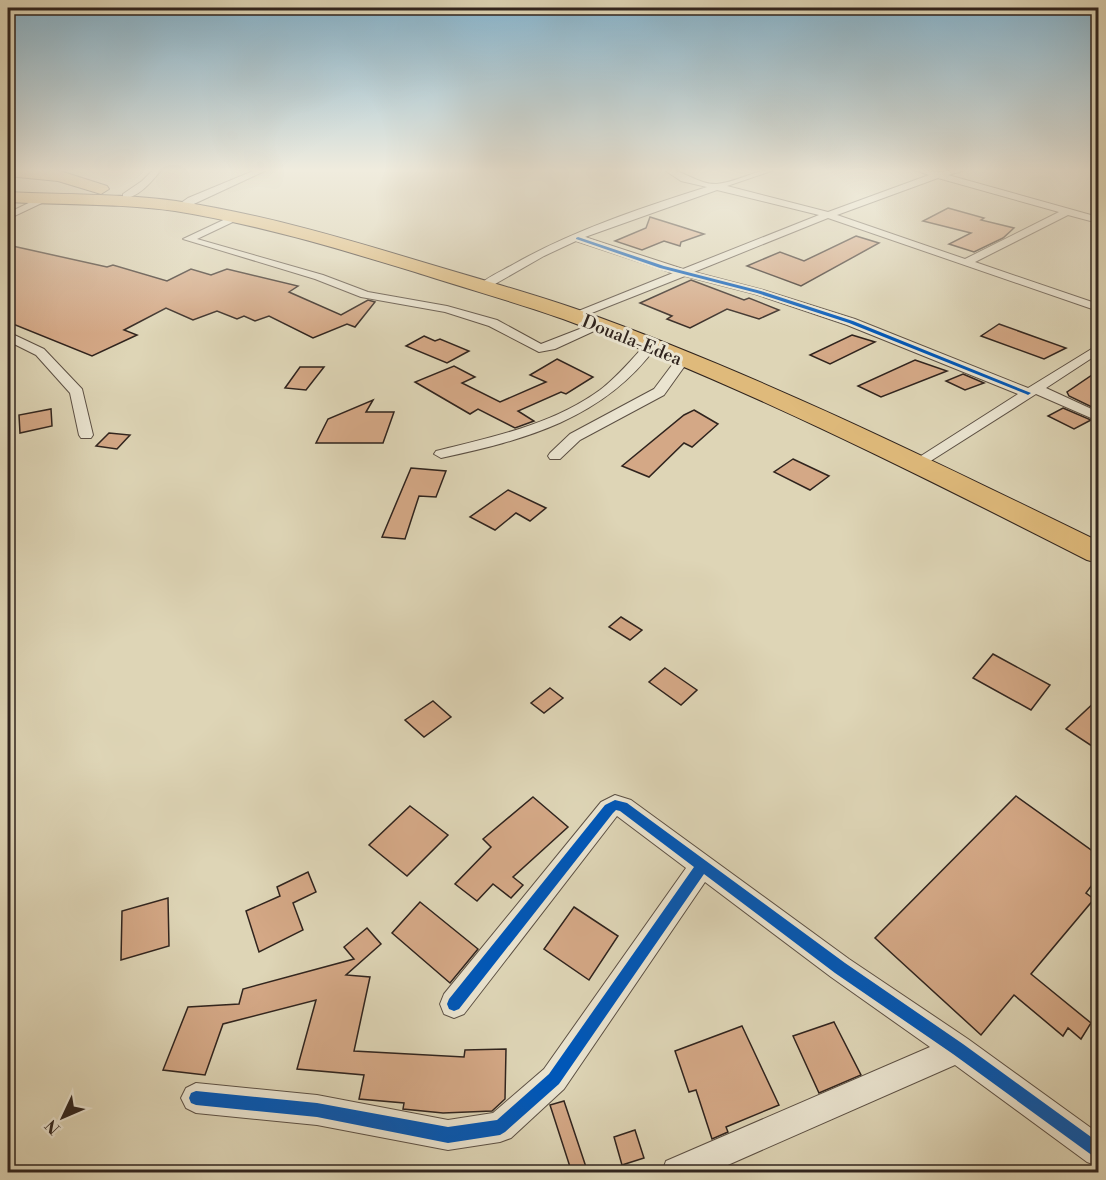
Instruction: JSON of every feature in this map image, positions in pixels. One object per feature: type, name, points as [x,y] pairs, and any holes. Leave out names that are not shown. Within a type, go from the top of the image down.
[{"type":"highway","name":"Douala-Edea","points":[[261,224],[306,234],[484,286],[574,316],[783,402],[918,464],[1098,553]]},
{"type":"street","points":[[221,224],[188,239],[319,277],[365,295],[447,309],[493,322],[538,348],[551,346],[599,326]]},
{"type":"street","points":[[484,286],[540,254],[614,224]]},
{"type":"street","points":[[574,316],[805,224]]},
{"type":"street","points":[[854,224],[1098,308]]},
{"type":"street","points":[[965,263],[1042,224]]},
{"type":"street","points":[[578,238],[662,267],[851,322],[1098,417]]},
{"type":"street","points":[[8,336],[40,352],[77,392],[86,435]]},
{"type":"street","points":[[441,454],[499,442],[590,403],[618,382],[650,347]]},
{"type":"street","points":[[918,464],[1098,349]]},
{"type":"street","points":[[555,456],[565,444],[575,437],[659,392],[683,360]]},
{"type":"street","points":[[454,1004],[609,808],[615,805],[623,807],[840,968],[958,1049],[1098,1152]]},
{"type":"street","points":[[196,1098],[317,1110],[448,1135],[500,1127],[554,1079],[702,866]]},
{"type":"street","points":[[677,1173],[958,1049]]},
{"type":"building","points":[[647,224],[672,224],[704,234],[681,242],[680,246],[664,241],[642,250],[615,241],[646,228]]},
{"type":"building","points":[[935,224],[998,224],[1014,228],[1003,238],[974,252],[949,244],[971,233]]},
{"type":"building","points":[[856,236],[879,243],[801,286],[747,266],[780,252],[804,261]]},
{"type":"building","points":[[8,245],[107,267],[113,265],[167,281],[191,269],[211,275],[227,269],[298,286],[289,292],[341,315],[368,300],[375,302],[355,327],[347,324],[313,338],[269,316],[255,321],[244,316],[237,319],[217,311],[193,320],[166,308],[124,330],[137,335],[92,356],[8,322]]},
{"type":"building","points":[[691,280],[744,300],[749,298],[779,310],[759,319],[727,309],[690,328],[667,319],[672,316],[640,303]]},
{"type":"building","points":[[999,324],[1066,348],[1044,359],[981,336]]},
{"type":"building","points":[[852,335],[875,342],[830,364],[810,355]]},
{"type":"building","points":[[424,336],[435,341],[440,339],[469,351],[447,363],[406,346]]},
{"type":"building","points":[[557,359],[593,377],[566,394],[561,392],[518,411],[534,421],[515,428],[478,409],[470,414],[415,382],[454,366],[475,377],[462,383],[500,402],[546,382],[530,375]]},
{"type":"building","points":[[915,360],[947,371],[881,397],[858,386]]},
{"type":"building","points":[[300,367],[324,367],[306,390],[285,388]]},
{"type":"building","points":[[1098,371],[1098,410],[1069,396],[1067,392]]},
{"type":"building","points":[[963,374],[984,383],[965,390],[946,381]]},
{"type":"building","points":[[373,400],[366,412],[394,412],[383,443],[316,443],[328,419]]},
{"type":"building","points":[[1063,408],[1091,420],[1074,429],[1048,416]]},
{"type":"building","points":[[51,409],[52,426],[20,433],[19,415]]},
{"type":"building","points":[[694,410],[718,424],[692,447],[684,443],[649,477],[622,466],[684,415]]},
{"type":"building","points":[[109,433],[130,435],[117,449],[96,446]]},
{"type":"building","points":[[793,459],[829,476],[810,490],[774,472]]},
{"type":"building","points":[[411,468],[446,471],[436,497],[419,496],[405,539],[382,537]]},
{"type":"building","points":[[508,490],[546,508],[530,521],[516,513],[495,530],[470,517]]},
{"type":"building","points":[[621,617],[642,630],[630,640],[609,627]]},
{"type":"building","points":[[993,654],[1050,685],[1031,710],[973,678]]},
{"type":"building","points":[[665,668],[697,690],[681,705],[649,682]]},
{"type":"building","points":[[550,688],[563,698],[544,713],[531,703]]},
{"type":"building","points":[[1098,699],[1098,750],[1066,729]]},
{"type":"building","points":[[433,701],[451,717],[424,737],[405,720]]},
{"type":"building","points":[[1016,796],[1098,855],[1098,877],[1086,893],[1094,899],[1031,974],[1091,1023],[1081,1039],[1068,1028],[1063,1036],[1014,995],[981,1035],[875,938]]},
{"type":"building","points":[[533,797],[568,827],[513,877],[523,885],[511,898],[493,884],[477,901],[455,884],[491,847],[483,839]]},
{"type":"building","points":[[410,806],[448,835],[407,876],[369,845]]},
{"type":"building","points":[[308,872],[316,892],[293,903],[303,930],[259,952],[246,911],[280,896],[277,887]]},
{"type":"building","points":[[168,898],[169,946],[121,960],[122,911]]},
{"type":"building","points":[[420,902],[478,949],[450,983],[392,933]]},
{"type":"building","points":[[574,907],[618,936],[589,980],[544,949]]},
{"type":"building","points":[[367,928],[381,944],[346,975],[370,977],[354,1051],[464,1057],[465,1050],[506,1049],[505,1099],[492,1111],[443,1113],[403,1109],[404,1103],[359,1099],[364,1075],[297,1069],[316,1000],[223,1024],[205,1075],[163,1070],[188,1007],[239,1004],[243,989],[354,959],[344,947]]},
{"type":"building","points":[[834,1022],[861,1075],[819,1093],[793,1036]]},
{"type":"building","points":[[742,1026],[779,1105],[726,1127],[728,1132],[712,1139],[696,1090],[689,1092],[675,1051]]},
{"type":"building","points":[[564,1101],[588,1173],[572,1173],[550,1105]]},
{"type":"building","points":[[635,1130],[644,1158],[622,1165],[614,1137]]},
{"type":"cycle path","points":[[578,238],[662,267],[759,292],[851,322],[1028,393]]},
{"type":"cycle path","points":[[454,1004],[609,809],[615,805],[623,807],[840,968],[958,1049],[1098,1151]]},
{"type":"cycle path","points":[[196,1098],[317,1110],[448,1135],[500,1127],[554,1079],[702,866]]}]
